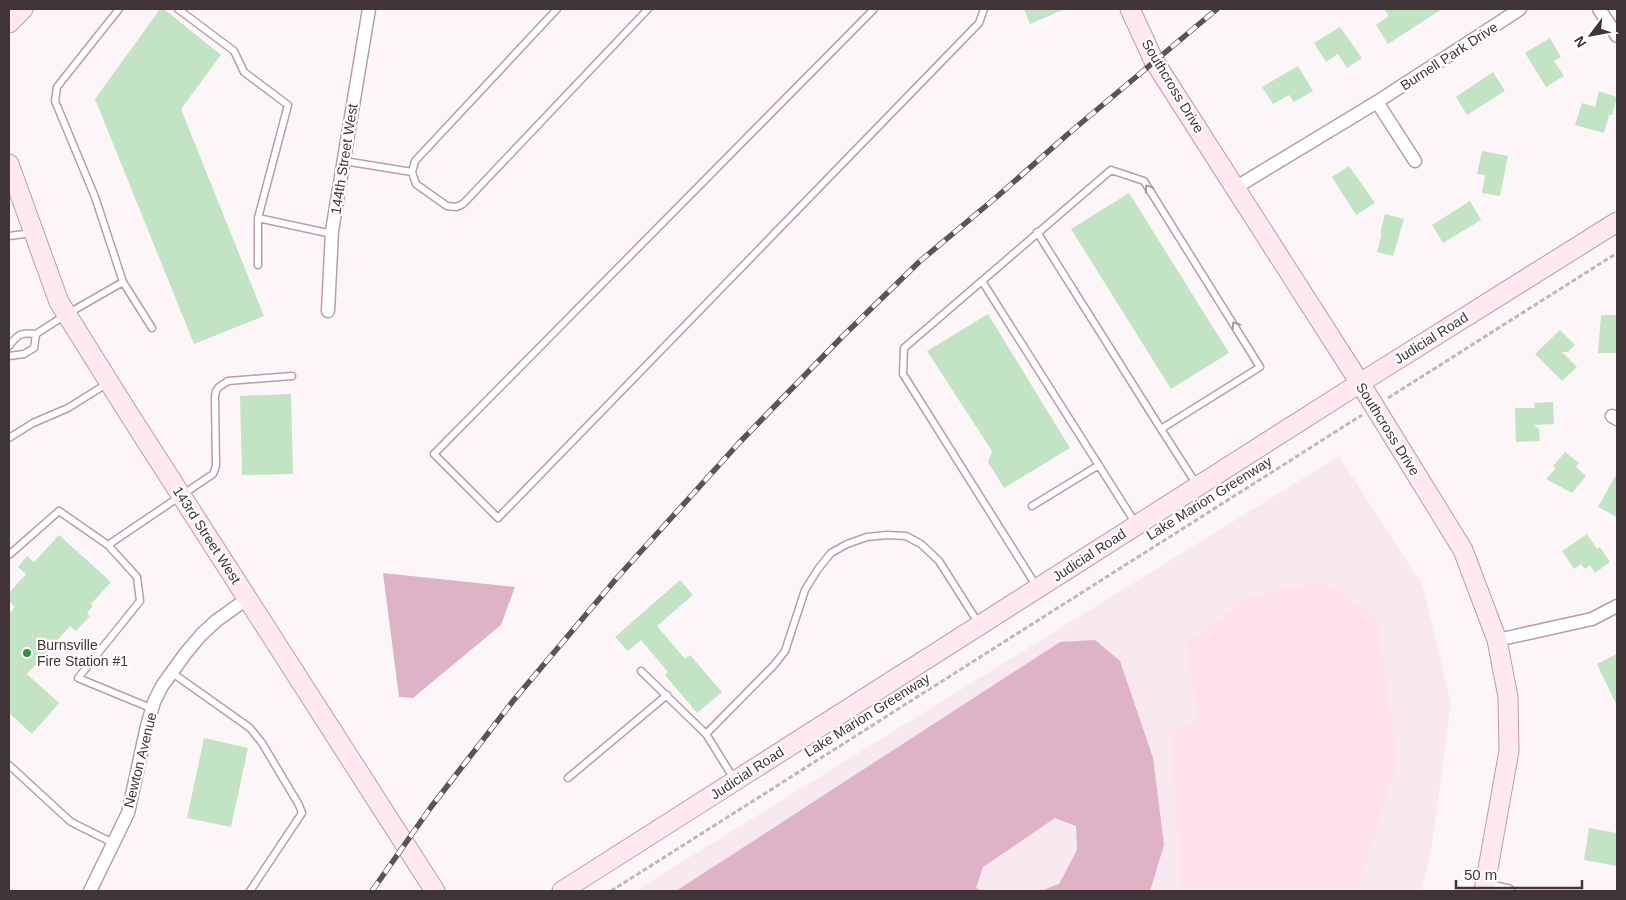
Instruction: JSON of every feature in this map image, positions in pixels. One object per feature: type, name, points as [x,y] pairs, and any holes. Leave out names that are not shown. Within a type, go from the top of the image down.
[{"type":"street","points":[[9,23],[22,9]]},
{"type":"street","name":"144th Street West","points":[[328,311],[332,234],[369,9]]},
{"type":"street","name":"Southcross Drive","points":[[1130,9],[1154,61],[1360,383],[1463,550],[1497,640],[1508,697],[1508,751],[1484,889]]},
{"type":"street","name":"Burnell Park Drive","points":[[1235,188],[1377,102],[1520,9]]},
{"type":"street","points":[[1599,9],[1617,36]]},
{"type":"street","points":[[1377,102],[1415,162]]},
{"type":"street","name":"143rd Street West","points":[[9,164],[59,302],[435,891]]},
{"type":"street","name":"Judicial Road","points":[[562,891],[1360,383],[1617,222]]},
{"type":"street","name":"Newton Avenue","points":[[90,891],[128,813],[147,726],[162,686],[171,672],[201,636],[216,621],[248,598]]},
{"type":"street","points":[[1497,640],[1592,619],[1617,606]]},
{"type":"street","points":[[1484,889],[1508,891]]},
{"type":"lane","points":[[119,9],[57,87],[54,101],[95,198],[123,282],[152,328]]},
{"type":"lane","points":[[178,9],[234,51],[244,72],[288,105],[258,218],[258,265]]},
{"type":"lane","points":[[557,9],[415,161],[412,172],[416,184],[447,206],[456,207],[463,204],[648,9]]},
{"type":"lane","points":[[874,9],[434,454],[498,518],[979,23],[984,9]]},
{"type":"lane","points":[[344,161],[412,172]]},
{"type":"lane","points":[[1038,588],[903,374],[904,348],[1111,170],[1144,181],[1260,367],[1160,428]]},
{"type":"lane","points":[[258,218],[332,234]]},
{"type":"lane","points":[[1037,232],[1198,486]]},
{"type":"lane","points":[[9,236],[34,233]]},
{"type":"lane","points":[[982,281],[1137,525]]},
{"type":"lane","points":[[9,346],[15,337],[23,333],[36,334],[123,282]]},
{"type":"lane","points":[[9,356],[24,354],[34,348],[36,334]]},
{"type":"lane","points":[[108,545],[214,474],[215,396],[219,387],[228,381],[292,376]]},
{"type":"lane","points":[[9,438],[33,423],[68,408],[109,383]]},
{"type":"lane","points":[[1032,506],[1099,465]]},
{"type":"lane","points":[[9,556],[59,511],[108,545],[137,577],[140,602],[78,678],[153,709]]},
{"type":"lane","points":[[706,734],[775,664],[785,651],[805,590],[818,568],[831,554],[847,544],[867,537],[887,535],[906,536],[921,544],[939,561],[979,625]]},
{"type":"lane","points":[[641,671],[706,734],[736,781]]},
{"type":"lane","points":[[171,672],[250,728],[262,743],[302,813],[250,891]]},
{"type":"lane","points":[[568,778],[667,695]]},
{"type":"lane","points":[[9,765],[70,822],[113,843]]},
{"type":"path","name":"Lake Marion Greenway","points":[[611,891],[1617,253]]},
{"type":"shaded area","points":[[1339,456],[1423,586],[1451,704],[1432,845],[1422,891],[635,891]]},
{"type":"shaded area","points":[[383,573],[515,587],[501,625],[413,698],[399,697]]},
{"type":"shaded area","points":[[1325,582],[1377,619],[1397,764],[1360,881],[1361,891],[1181,891],[1171,734],[1199,718],[1185,643],[1253,596]]},
{"type":"shaded area","points":[[1095,640],[1120,661],[1153,758],[1164,845],[1150,891],[1040,891],[1059,884],[1077,850],[1076,826],[1055,818],[983,867],[976,888],[983,891],[676,891],[1060,642]]},
{"type":"building","points":[[160,9],[164,9],[221,55],[181,109],[264,316],[194,344],[95,99]]},
{"type":"building","points":[[1024,9],[1065,9],[1030,24]]},
{"type":"building","points":[[1384,9],[1442,9],[1388,44],[1376,25],[1389,16]]},
{"type":"building","points":[[1340,27],[1362,58],[1347,68],[1338,54],[1326,62],[1314,43]]},
{"type":"building","points":[[1550,38],[1561,57],[1554,61],[1564,76],[1546,87],[1525,53]]},
{"type":"building","points":[[1298,66],[1313,91],[1294,102],[1289,95],[1273,104],[1262,87]]},
{"type":"building","points":[[1493,72],[1505,91],[1467,115],[1456,97]]},
{"type":"building","points":[[1599,91],[1617,97],[1604,133],[1575,125],[1582,103],[1595,107]]},
{"type":"building","points":[[1482,151],[1508,156],[1500,196],[1482,193],[1485,175],[1477,174]]},
{"type":"building","points":[[1349,166],[1375,203],[1356,215],[1332,177]]},
{"type":"building","points":[[1129,193],[1229,353],[1171,389],[1071,229]]},
{"type":"building","points":[[1470,201],[1481,220],[1443,243],[1432,225]]},
{"type":"building","points":[[1385,214],[1404,219],[1393,256],[1377,252]]},
{"type":"building","points":[[988,314],[1070,448],[1004,488],[988,462],[992,451],[927,351]]},
{"type":"building","points":[[1601,315],[1617,315],[1617,353],[1598,353]]},
{"type":"building","points":[[1560,330],[1575,345],[1568,352],[1562,352],[1577,367],[1562,381],[1535,354]]},
{"type":"building","points":[[291,394],[293,474],[242,475],[240,396]]},
{"type":"building","points":[[1553,402],[1554,424],[1534,425],[1539,429],[1540,441],[1516,442],[1515,408],[1535,408],[1534,403]]},
{"type":"building","points":[[1565,452],[1579,463],[1576,467],[1586,476],[1572,493],[1546,479],[1556,468],[1553,466]]},
{"type":"building","points":[[1617,473],[1617,517],[1598,507]]},
{"type":"building","points":[[1587,534],[1597,549],[1600,547],[1610,562],[1595,573],[1590,565],[1585,569],[1581,564],[1574,569],[1562,551]]},
{"type":"building","name":"Burnsville Fire Station #1","points":[[59,535],[111,582],[91,604],[93,606],[87,613],[90,616],[76,631],[70,626],[27,674],[59,703],[32,734],[9,713],[9,614],[15,607],[9,601],[9,593],[26,574],[18,567],[27,556],[34,562]]},
{"type":"building","points":[[680,580],[693,595],[657,626],[685,659],[690,655],[722,692],[697,713],[665,675],[668,672],[641,640],[628,651],[615,637]]},
{"type":"building","points":[[1617,654],[1617,706],[1597,664]]},
{"type":"building","points":[[204,738],[248,748],[231,827],[187,818]]},
{"type":"building","points":[[1589,828],[1617,833],[1617,866],[1584,860]]},
{"type":"railway","points":[[372,891],[431,807],[513,701],[616,579],[738,444],[842,337],[919,262],[1217,9]]},
{"type":"place","name":"Burnsville Fire Station #1","points":[[27,653]]}]
